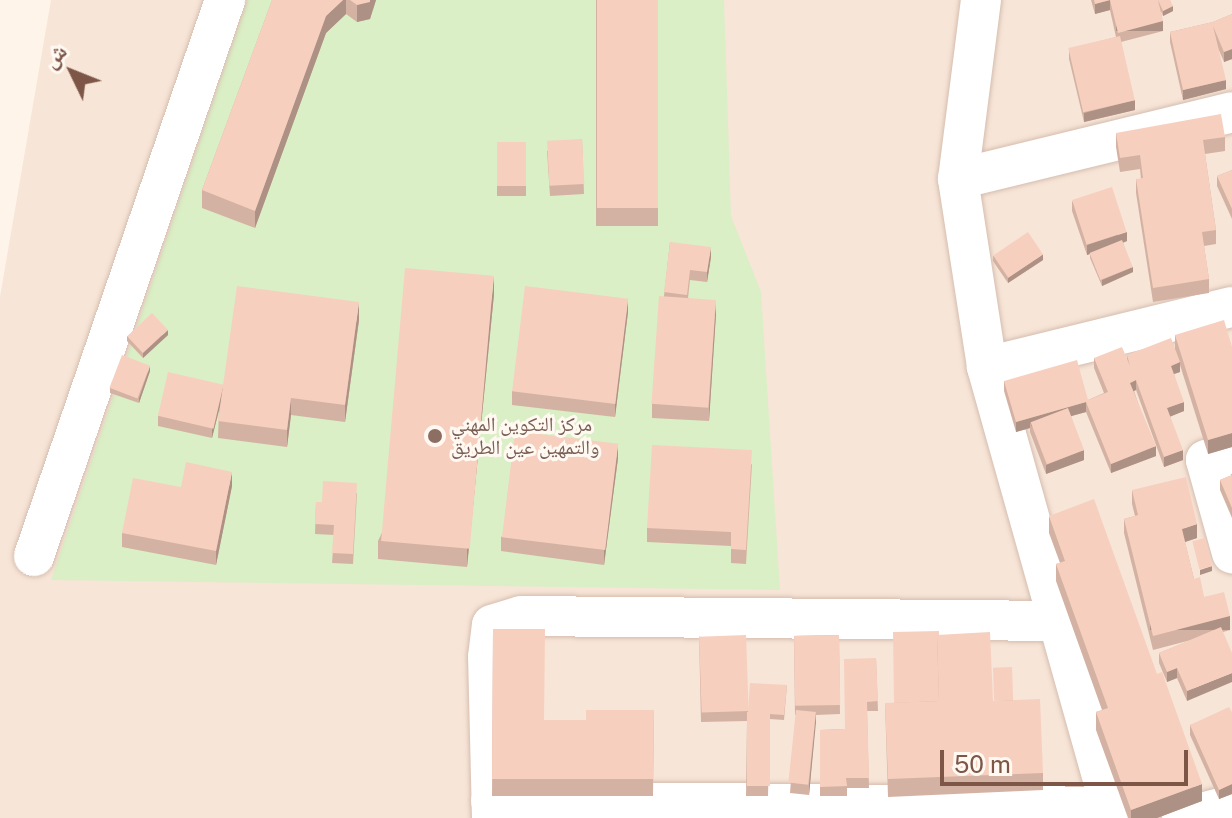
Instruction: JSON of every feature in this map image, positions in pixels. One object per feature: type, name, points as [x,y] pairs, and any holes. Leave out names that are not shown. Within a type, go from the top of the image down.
[{"type":"street","points":[[34,556],[225,0]]},
{"type":"street","points":[[981,0],[958,179],[987,367],[1059,621],[1112,813],[492,810],[488,657],[492,625],[521,616],[1059,621]]},
{"type":"street","points":[[958,179],[1232,112]]},
{"type":"street","points":[[987,367],[1232,307]]},
{"type":"street","points":[[1232,453],[1206,460],[1232,553]]},
{"type":"street","points":[[1182,818],[1232,805]]},
{"type":"shaded area","points":[[51,0],[1232,0],[1232,818],[0,818],[0,297]]},
{"type":"green space","name":"مركز التكوين المهني والتمهين عين الطريق","points":[[247,0],[724,0],[731,216],[761,292],[780,590],[51,580]]},
{"type":"building","points":[[272,0],[343,0],[326,16],[255,211],[202,190]]},
{"type":"building","points":[[350,0],[370,0],[370,2],[357,5]]},
{"type":"building","points":[[597,0],[658,0],[658,208],[597,208]]},
{"type":"building","points":[[1110,0],[1158,0],[1163,21],[1118,33]]},
{"type":"building","points":[[1158,0],[1170,0],[1173,6],[1163,11]]},
{"type":"building","points":[[1232,14],[1232,49],[1224,52],[1213,26],[1226,80],[1183,90],[1170,32]]},
{"type":"building","points":[[1120,36],[1135,100],[1083,112],[1068,48]]},
{"type":"building","points":[[1221,114],[1225,137],[1203,140],[1216,230],[1202,232],[1209,279],[1153,288],[1136,179],[1143,178],[1140,155],[1120,158],[1116,133]]},
{"type":"building","points":[[582,139],[584,184],[549,186],[547,141]]},
{"type":"building","points":[[497,142],[526,142],[526,186],[497,186]]},
{"type":"building","points":[[1232,170],[1232,209],[1217,176]]},
{"type":"building","points":[[1112,187],[1127,232],[1087,245],[1072,200]]},
{"type":"building","points":[[1028,232],[1043,254],[1008,278],[993,255]]},
{"type":"building","points":[[1122,240],[1133,267],[1100,280],[1090,253]]},
{"type":"building","points":[[670,242],[711,247],[707,272],[690,270],[687,295],[664,292]]},
{"type":"building","points":[[405,268],[494,276],[470,549],[381,541]]},
{"type":"building","points":[[237,286],[359,302],[345,405],[291,398],[287,430],[218,421]]},
{"type":"building","points":[[525,286],[628,299],[615,404],[512,391]]},
{"type":"building","points":[[659,296],[716,300],[708,408],[651,404]]},
{"type":"building","points":[[152,313],[168,330],[143,353],[127,336]]},
{"type":"building","points":[[1224,320],[1232,347],[1232,433],[1208,440],[1175,335]]},
{"type":"building","points":[[1171,338],[1180,362],[1171,366],[1184,402],[1167,408],[1183,450],[1164,457],[1136,380],[1130,383],[1156,446],[1111,464],[1086,402],[1016,422],[1004,381],[1077,360],[1088,400],[1108,392],[1094,358],[1122,347],[1130,366],[1127,355]]},
{"type":"building","points":[[122,355],[150,366],[137,398],[109,388]]},
{"type":"building","points":[[168,372],[224,385],[213,429],[158,416]]},
{"type":"building","points":[[1068,408],[1084,450],[1047,464],[1031,422]]},
{"type":"building","points":[[515,431],[618,444],[605,550],[502,537]]},
{"type":"building","points":[[652,445],[752,450],[746,550],[731,549],[731,532],[647,528]]},
{"type":"building","points":[[186,462],[232,472],[216,551],[122,533],[133,478],[181,487]]},
{"type":"building","points":[[1232,475],[1232,508],[1220,480]]},
{"type":"building","points":[[1186,477],[1197,524],[1182,529],[1194,579],[1200,577],[1204,597],[1224,592],[1230,616],[1153,636],[1124,519],[1138,515],[1132,490]]},
{"type":"building","points":[[323,481],[357,483],[353,554],[332,553],[334,525],[315,524],[316,502],[322,502]]},
{"type":"building","points":[[1094,499],[1157,674],[1162,672],[1202,784],[1131,810],[1096,712],[1108,708],[1056,564],[1065,561],[1049,516]]},
{"type":"building","points":[[1205,538],[1212,566],[1199,569],[1192,541]]},
{"type":"building","points":[[1221,627],[1232,653],[1232,673],[1187,691],[1177,668],[1167,672],[1159,653]]},
{"type":"building","points":[[493,629],[545,629],[544,720],[586,720],[586,710],[654,710],[653,779],[492,779]]},
{"type":"building","points":[[939,631],[939,701],[894,703],[893,632]]},
{"type":"building","points":[[990,632],[993,701],[1040,699],[1043,773],[888,779],[885,703],[939,701],[937,635]]},
{"type":"building","points":[[746,635],[749,711],[702,713],[699,637]]},
{"type":"building","points":[[839,635],[840,705],[795,706],[794,636]]},
{"type":"building","points":[[876,658],[878,701],[867,702],[869,778],[846,778],[847,786],[820,787],[820,730],[845,729],[844,659]]},
{"type":"building","points":[[1012,667],[1013,700],[994,701],[993,668]]},
{"type":"building","points":[[750,683],[787,685],[784,715],[748,712]]},
{"type":"building","points":[[1229,707],[1232,712],[1232,784],[1219,790],[1190,725]]},
{"type":"building","points":[[796,710],[816,712],[808,785],[788,783]]},
{"type":"building","points":[[747,712],[770,712],[770,786],[747,786]]},
{"type":"place","name":"مركز التكوين المهني والتمهين عين الطريق","points":[[435,436]]}]
